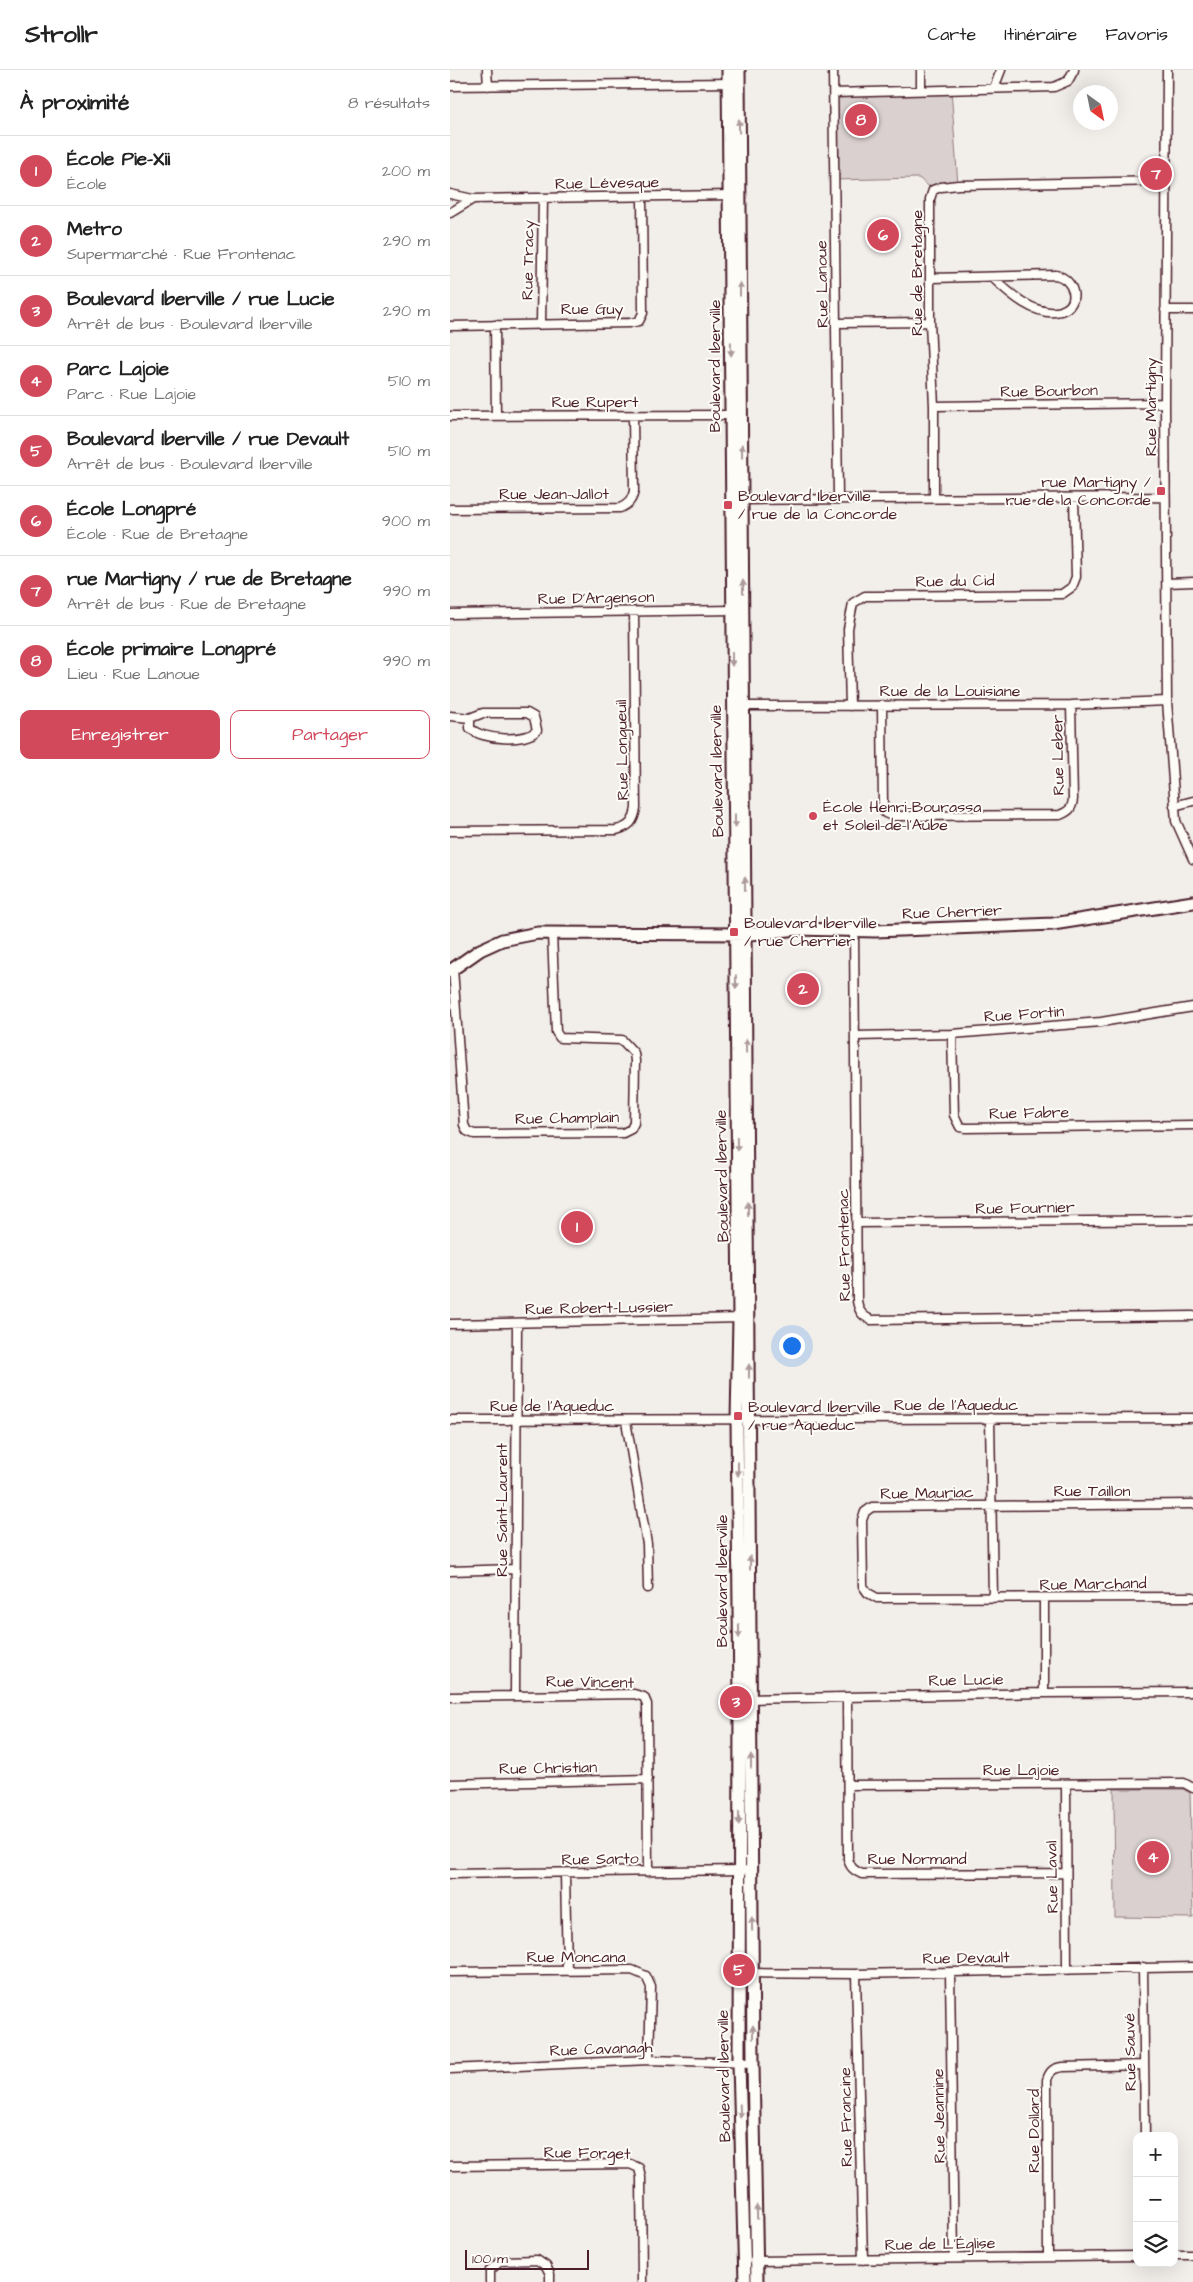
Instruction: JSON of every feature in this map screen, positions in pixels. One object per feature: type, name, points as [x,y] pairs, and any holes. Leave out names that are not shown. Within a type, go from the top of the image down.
[{"type":"street","points":[[487,70],[488,86]]},
{"type":"street","name":"Boulevard Iberville","points":[[728,70],[733,83],[738,610],[744,706],[740,933]]},
{"type":"street","name":"Boulevard Iberville","points":[[733,83],[739,70]]},
{"type":"street","name":"Rue Lanoue","points":[[834,70],[838,498]]},
{"type":"street","points":[[921,70],[921,90]]},
{"type":"street","points":[[994,88],[1001,70]]},
{"type":"street","points":[[834,93],[1054,87],[1068,81],[1074,70]]},
{"type":"street","name":"Rue Martigny","points":[[1167,70],[1165,181],[1167,701],[1176,820],[1193,859]]},
{"type":"street","points":[[450,86],[733,83]]},
{"type":"street","name":"Rue de Bretagne","points":[[934,498],[934,406],[930,322],[930,199],[933,190],[941,187],[958,186],[1165,181]]},
{"type":"street","name":"Rue Lévesque","points":[[450,194],[474,199],[735,195]]},
{"type":"street","name":"Rue Guy","points":[[450,326],[630,323],[639,321],[643,313],[642,197]]},
{"type":"street","name":"Rue Tracy","points":[[541,323],[543,198]]},
{"type":"street","name":"Rue Lévesque","points":[[450,213],[474,199]]},
{"type":"street","points":[[931,278],[1056,275],[1064,277],[1073,289],[1073,296],[1071,303],[1061,310],[1040,310],[1010,294],[993,278]]},
{"type":"street","points":[[1165,310],[1193,310]]},
{"type":"street","points":[[836,323],[930,322]]},
{"type":"street","points":[[495,326],[496,416]]},
{"type":"street","name":"Rue Bourbon","points":[[934,406],[1165,403]]},
{"type":"street","name":"Rue Rupert","points":[[450,416],[736,415]]},
{"type":"street","name":"Rue Jean-Jallot","points":[[450,509],[620,508],[627,505],[632,500],[634,491],[633,416]]},
{"type":"street","points":[[737,500],[1165,497]]},
{"type":"street","name":"Rue du Cid","points":[[850,706],[848,629],[852,603],[865,596],[1062,594],[1072,587],[1076,577],[1074,498]]},
{"type":"street","points":[[1167,583],[1193,582]]},
{"type":"street","name":"Boulevard Iberville","points":[[738,610],[732,706],[740,933],[745,1700],[751,1870],[757,2282]]},
{"type":"street","name":"Rue D'Argenson","points":[[450,614],[738,610]]},
{"type":"street","name":"Rue Longueuil","points":[[450,831],[616,830],[631,824],[636,808],[634,612]]},
{"type":"street","name":"Rue de la Louisiane","points":[[732,706],[1071,705],[1167,701]]},
{"type":"street","name":"Rue Leber","points":[[882,705],[883,806],[885,813],[892,816],[1060,815],[1069,811],[1073,799],[1071,705]]},
{"type":"street","points":[[450,716],[470,718],[483,713],[527,713],[534,717],[537,730],[533,735],[524,737],[482,736],[470,728],[470,718]]},
{"type":"street","points":[[1174,806],[1193,801]]},
{"type":"street","name":"Rue Cherrier","points":[[452,969],[480,950],[502,940],[538,933],[740,933],[798,929],[854,931],[1053,924],[1193,902]]},
{"type":"street","name":"Rue Frontenac","points":[[854,931],[857,1301],[859,1311],[871,1320],[1193,1316]]},
{"type":"street","name":"Rue Champlain","points":[[452,969],[464,1125],[467,1131],[474,1134],[624,1132],[631,1128],[634,1122],[634,1053],[622,1040],[560,1038],[556,1032],[552,934]]},
{"type":"street","name":"Rue Fortin","points":[[856,1036],[952,1034],[1102,1022],[1193,1007]]},
{"type":"street","name":"Rue Fabre","points":[[952,1034],[954,1115],[960,1126],[966,1128],[1193,1125]]},
{"type":"street","name":"Rue Fournier","points":[[856,1223],[1193,1220]]},
{"type":"street","name":"Rue Robert-Lussier","points":[[450,1324],[744,1318]]},
{"type":"street","name":"Rue Saint-Laurent","points":[[515,1695],[517,1324]]},
{"type":"street","points":[[990,1418],[993,1598]]},
{"type":"street","name":"Rue de l'Aqueduc","points":[[450,1420],[1193,1418]]},
{"type":"street","points":[[626,1421],[647,1544],[648,1588]]},
{"type":"street","name":"Rue Taillon","points":[[990,1505],[1193,1504]]},
{"type":"street","name":"Rue Mauriac","points":[[990,1505],[872,1507],[865,1512],[862,1520],[863,1586],[868,1593],[878,1598],[993,1598]]},
{"type":"street","points":[[450,1571],[515,1569]]},
{"type":"street","name":"Rue Marchand","points":[[993,1598],[1193,1597]]},
{"type":"street","points":[[1044,1598],[1044,1693]]},
{"type":"street","name":"Rue Lucie","points":[[745,1700],[1044,1693],[1193,1692]]},
{"type":"street","name":"Rue Vincent","points":[[450,1697],[634,1694],[644,1697],[647,1704],[648,1872]]},
{"type":"street","name":"Rue Normand","points":[[847,1697],[848,1859],[850,1866],[855,1871],[862,1874],[1065,1872]]},
{"type":"street","name":"Boulevard Iberville","points":[[745,1700],[738,1870],[739,2063],[745,2282]]},
{"type":"street","name":"Rue Christian","points":[[450,1784],[648,1779]]},
{"type":"street","name":"Rue Lajoie","points":[[848,1786],[1184,1783],[1193,1788]]},
{"type":"street","name":"Rue Laval","points":[[1066,1784],[1067,1970]]},
{"type":"street","name":"Rue Sarto","points":[[450,1874],[565,1874],[751,1870]]},
{"type":"street","points":[[565,1874],[567,1970]]},
{"type":"street","name":"Rue Sauvé","points":[[1143,1967],[1145,2132]]},
{"type":"street","name":"Rue Devault","points":[[740,1973],[856,1974],[1193,1967]]},
{"type":"street","name":"Rue Moncana","points":[[450,1972],[632,1970],[646,1976],[650,1987],[649,2060]]},
{"type":"street","name":"Rue Jeannine","points":[[950,1972],[954,2258]]},
{"type":"street","name":"Rue Francine","points":[[856,1974],[863,2260]]},
{"type":"street","name":"Rue Cavanagh","points":[[450,2069],[649,2060],[753,2063]]},
{"type":"street","name":"Rue Dollard","points":[[1048,2256],[1047,2080],[1050,2072],[1055,2068],[1063,2067],[1144,2065]]},
{"type":"street","name":"Rue Forget","points":[[450,2166],[630,2164],[639,2168],[641,2177],[642,2282]]},
{"type":"street","points":[[1178,2255],[1193,2255]]},
{"type":"street","name":"Rue de L'Église","points":[[744,2260],[1133,2256]]},
{"type":"street","points":[[490,2282],[490,2270],[501,2261],[537,2260],[546,2266],[550,2274],[550,2282]]},
{"type":"shaded area","points":[[951,89],[958,185],[933,190],[919,178],[835,180],[834,93]]},
{"type":"shaded area","points":[[1114,1789],[1183,1789],[1190,1793],[1193,1918],[1115,1917]]},
{"type":"place","name":"École primaire Longpré","points":[[861,120]]},
{"type":"place","name":"rue Martigny / rue de Bretagne","points":[[1156,174]]},
{"type":"place","name":"École Longpré","points":[[883,235]]},
{"type":"place","name":"rue Martigny / rue de la Concorde","points":[[1161,491]]},
{"type":"place","name":"Boulevard Iberville / rue de la Concorde","points":[[728,505]]},
{"type":"place","name":"École Henri-Bourassa et Soleil-de-l'Aube","points":[[813,816]]},
{"type":"place","name":"Boulevard Iberville / rue Cherrier","points":[[734,932]]},
{"type":"place","name":"Metro","points":[[803,989]]},
{"type":"place","name":"École Pie-Xii","points":[[577,1227]]},
{"type":"place","name":"Boulevard Iberville / rue Aqueduc","points":[[738,1416]]},
{"type":"place","name":"Boulevard Iberville / rue Lucie","points":[[736,1702]]},
{"type":"place","name":"Parc Lajoie","points":[[1153,1857]]},
{"type":"place","name":"Boulevard Iberville / rue Devault","points":[[739,1970]]}]
